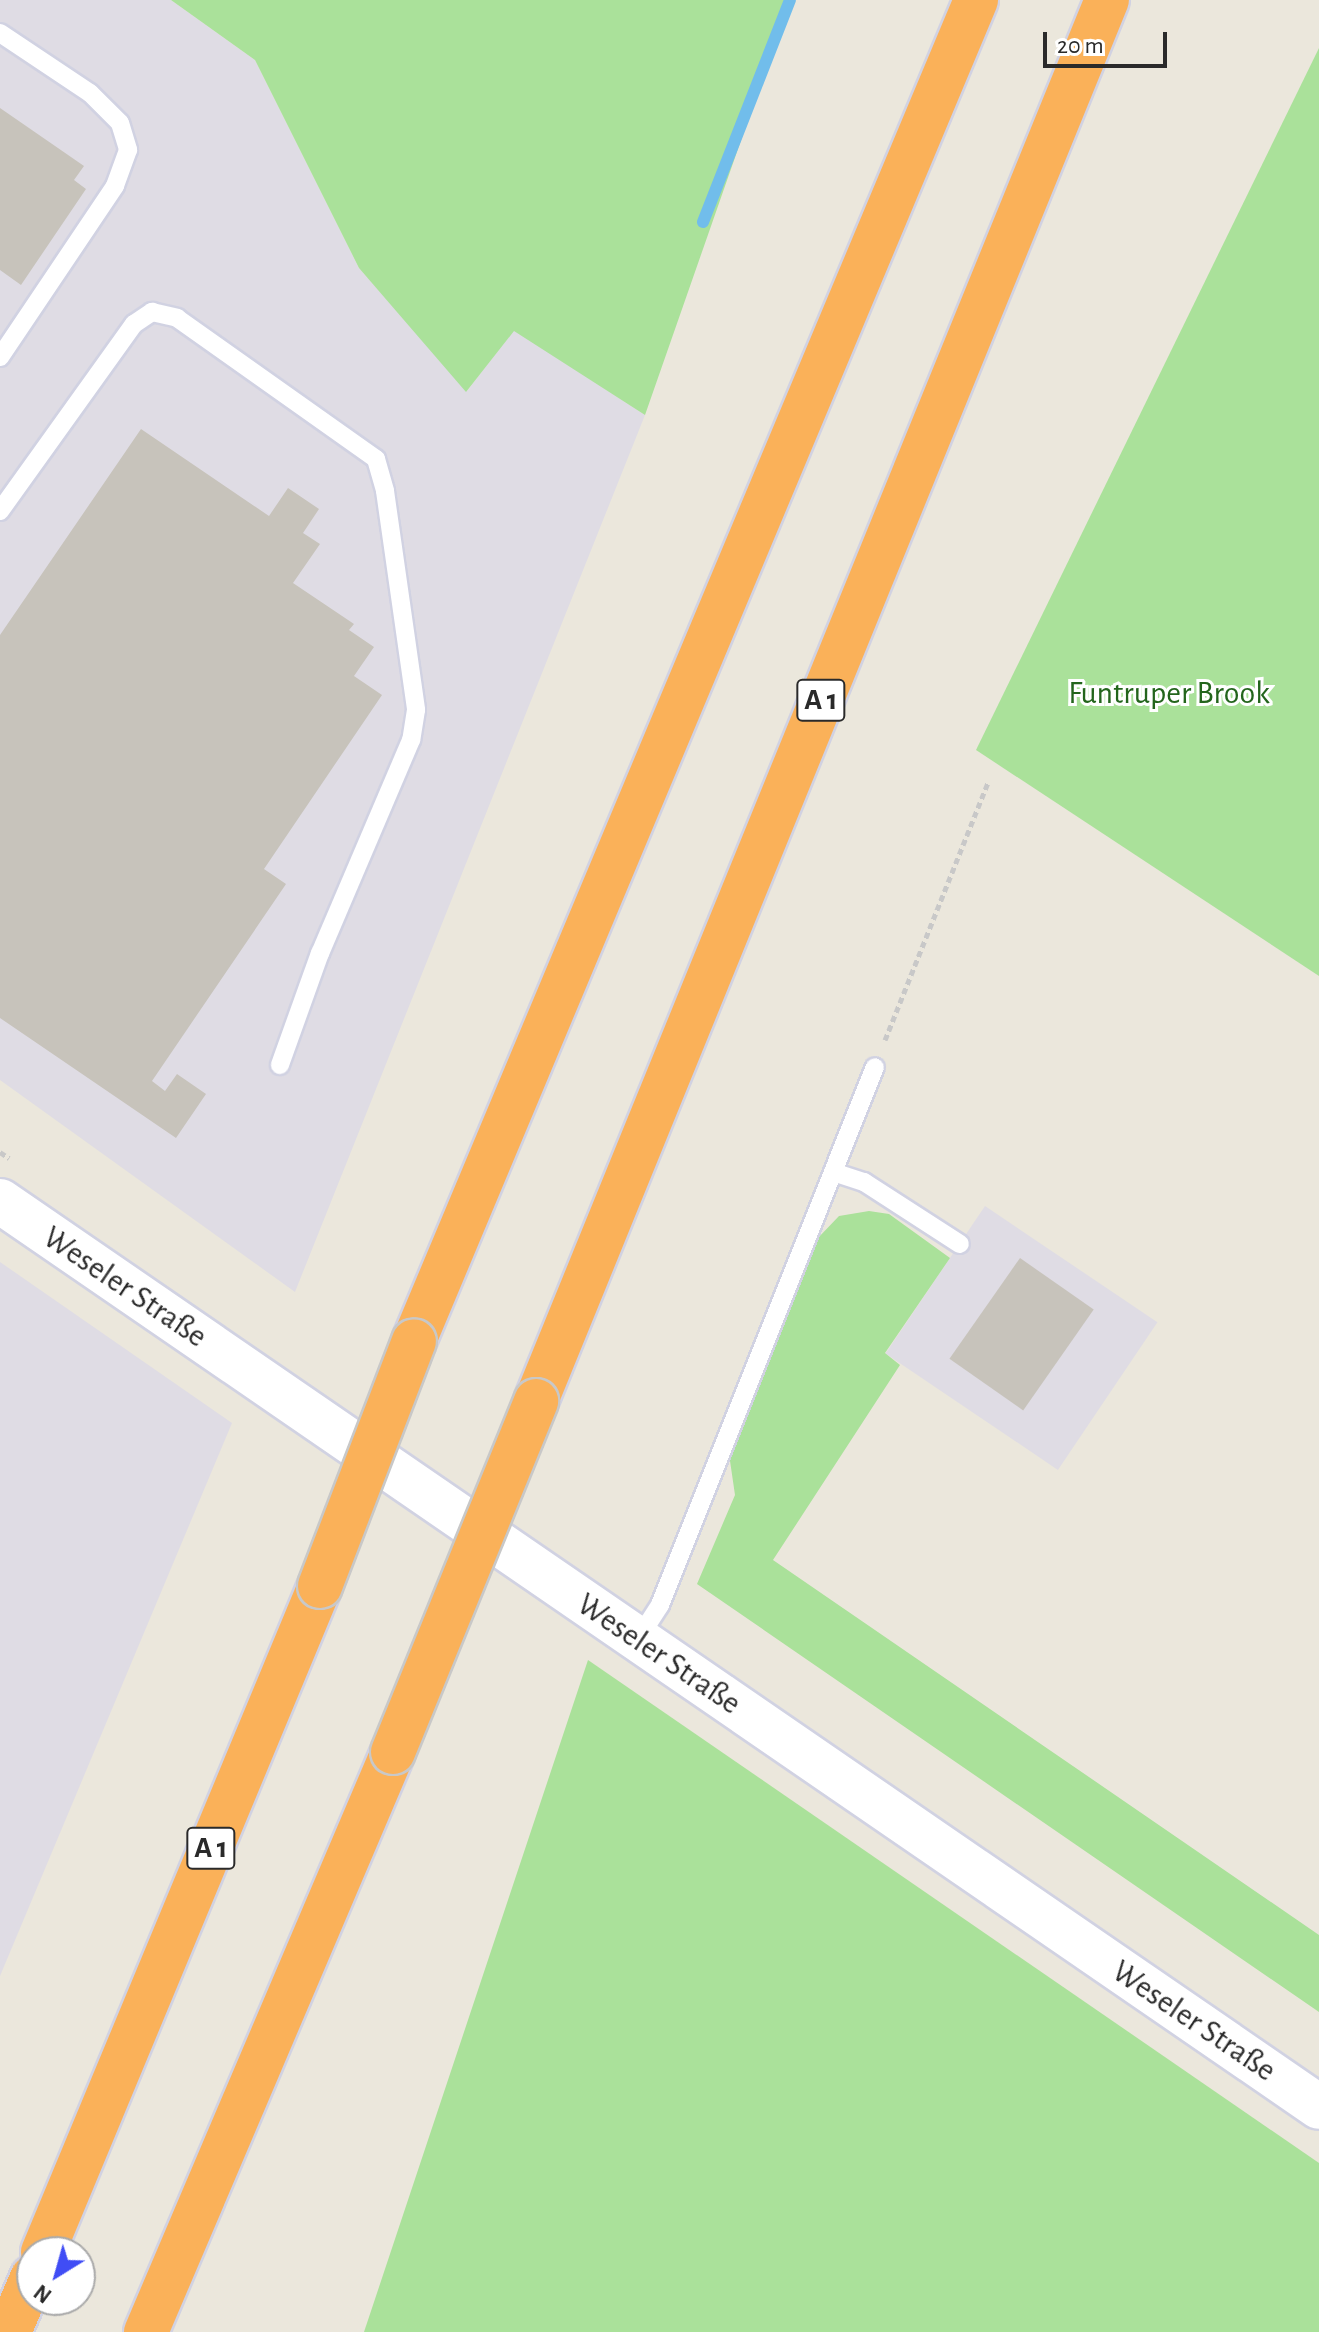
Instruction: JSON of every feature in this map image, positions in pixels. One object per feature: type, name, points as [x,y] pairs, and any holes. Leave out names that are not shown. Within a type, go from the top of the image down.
[{"type":"highway","name":"A 1","points":[[50,2236],[320,1586],[414,1341],[976,0]]},
{"type":"highway","name":"A 1","points":[[146,2332],[393,1752],[1107,0]]},
{"type":"main road","name":"Weseler Straße","points":[[0,1201],[1319,2107]]},
{"type":"lane","points":[[0,33],[90,93],[120,123],[128,150],[115,186],[0,357]]},
{"type":"lane","points":[[0,511],[134,324],[152,312],[177,318],[376,459],[385,491],[416,710],[411,740],[320,953],[280,1065]]},
{"type":"lane","points":[[638,1639],[660,1605],[875,1067]]},
{"type":"lane","points":[[833,1172],[864,1182],[960,1244]]},
{"type":"path","points":[[875,1067],[988,782]]},
{"type":"shaded area","points":[[0,0],[171,0],[255,60],[359,268],[467,391],[514,330],[645,415],[295,1292],[0,1080]]},
{"type":"shaded area","points":[[985,1206],[1157,1322],[1058,1470],[885,1354]]},
{"type":"shaded area","points":[[0,1262],[232,1423],[0,1976]]},
{"type":"green space","points":[[171,0],[790,0],[645,415],[514,331],[466,392],[359,268],[255,60]]},
{"type":"green space","name":"Funtruper Brook","points":[[1319,48],[1319,976],[976,750]]},
{"type":"green space","points":[[869,1211],[889,1214],[950,1258],[885,1353],[900,1365],[773,1560],[1319,1935],[1319,2012],[697,1584],[735,1495],[729,1454],[817,1239],[839,1216]]},
{"type":"green space","points":[[588,1660],[1319,2163],[1319,2332],[364,2332]]},
{"type":"building","points":[[0,108],[84,166],[74,180],[86,189],[21,285],[0,270]]},
{"type":"building","points":[[141,429],[269,516],[288,488],[319,509],[303,533],[320,544],[293,583],[354,624],[349,630],[374,647],[354,676],[382,695],[264,869],[286,884],[152,1081],[165,1091],[177,1074],[206,1094],[176,1138],[0,1018],[0,635]]},
{"type":"building","points":[[1020,1258],[1094,1310],[1023,1410],[949,1359]]},
{"type":"waterway","points":[[703,222],[790,0]]}]
